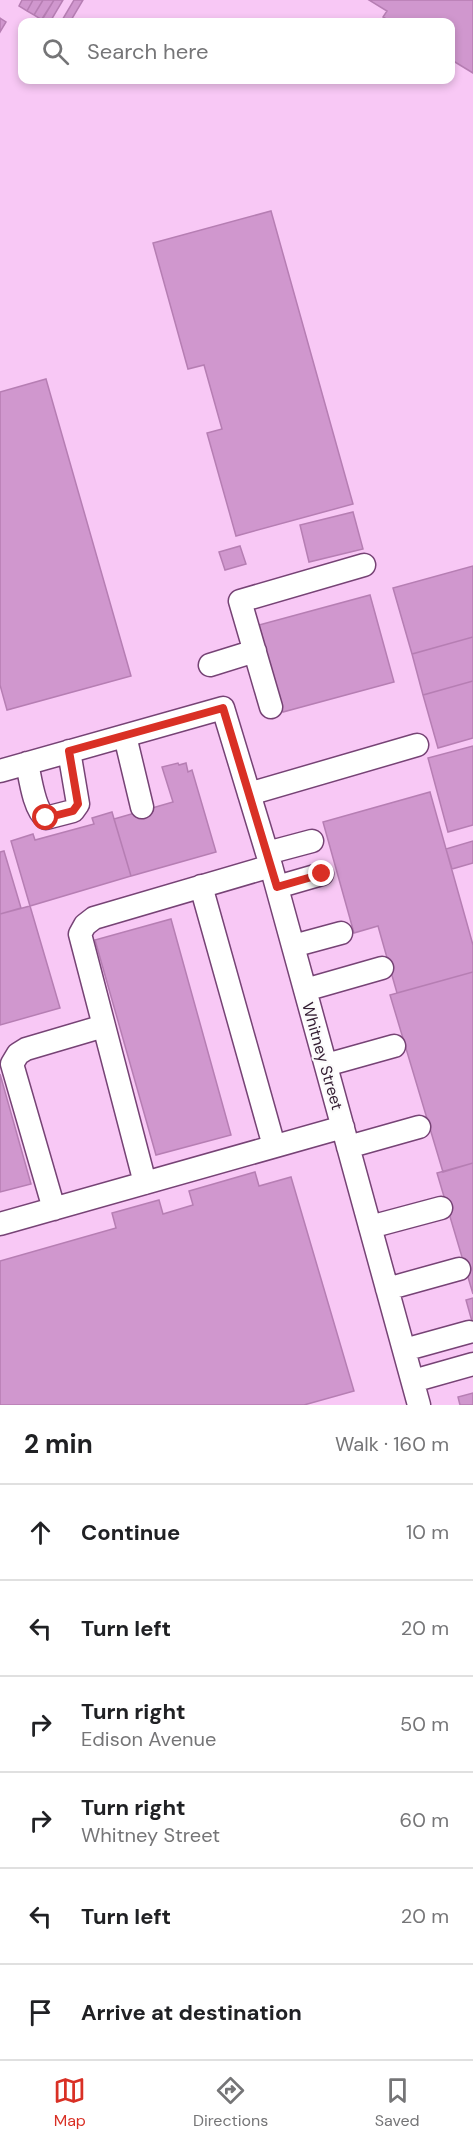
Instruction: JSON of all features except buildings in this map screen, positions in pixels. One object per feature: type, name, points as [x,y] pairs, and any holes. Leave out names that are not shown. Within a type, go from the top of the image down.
[{"type":"street","points":[[271,707],[240,601],[364,565]]},
{"type":"street","points":[[210,665],[255,651]]},
{"type":"street","name":"Whitney Street","points":[[125,736],[223,708],[277,887],[419,1405]]},
{"type":"street","points":[[0,771],[125,736],[142,807]]},
{"type":"street","points":[[249,794],[417,745]]},
{"type":"street","points":[[27,763],[42,816],[46,818],[73,811],[78,804],[69,751]]},
{"type":"street","points":[[145,1183],[80,934],[85,925],[94,918],[201,886],[312,841]]},
{"type":"street","points":[[277,887],[322,874]]},
{"type":"street","points":[[201,886],[274,1146]]},
{"type":"street","points":[[293,946],[341,933]]},
{"type":"street","points":[[305,990],[382,968]]},
{"type":"street","points":[[54,1209],[12,1064],[18,1054],[26,1048],[104,1026]]},
{"type":"street","points":[[326,1065],[394,1046]]},
{"type":"street","points":[[0,1224],[274,1146],[418,1127]]},
{"type":"street","points":[[370,1227],[441,1208]]},
{"type":"street","points":[[387,1289],[459,1269]]},
{"type":"street","points":[[404,1350],[469,1332]]},
{"type":"street","points":[[412,1381],[473,1364]]},
{"type":"route","points":[[46,818],[73,811],[78,804],[69,751],[223,708],[277,887],[322,874]]}]
